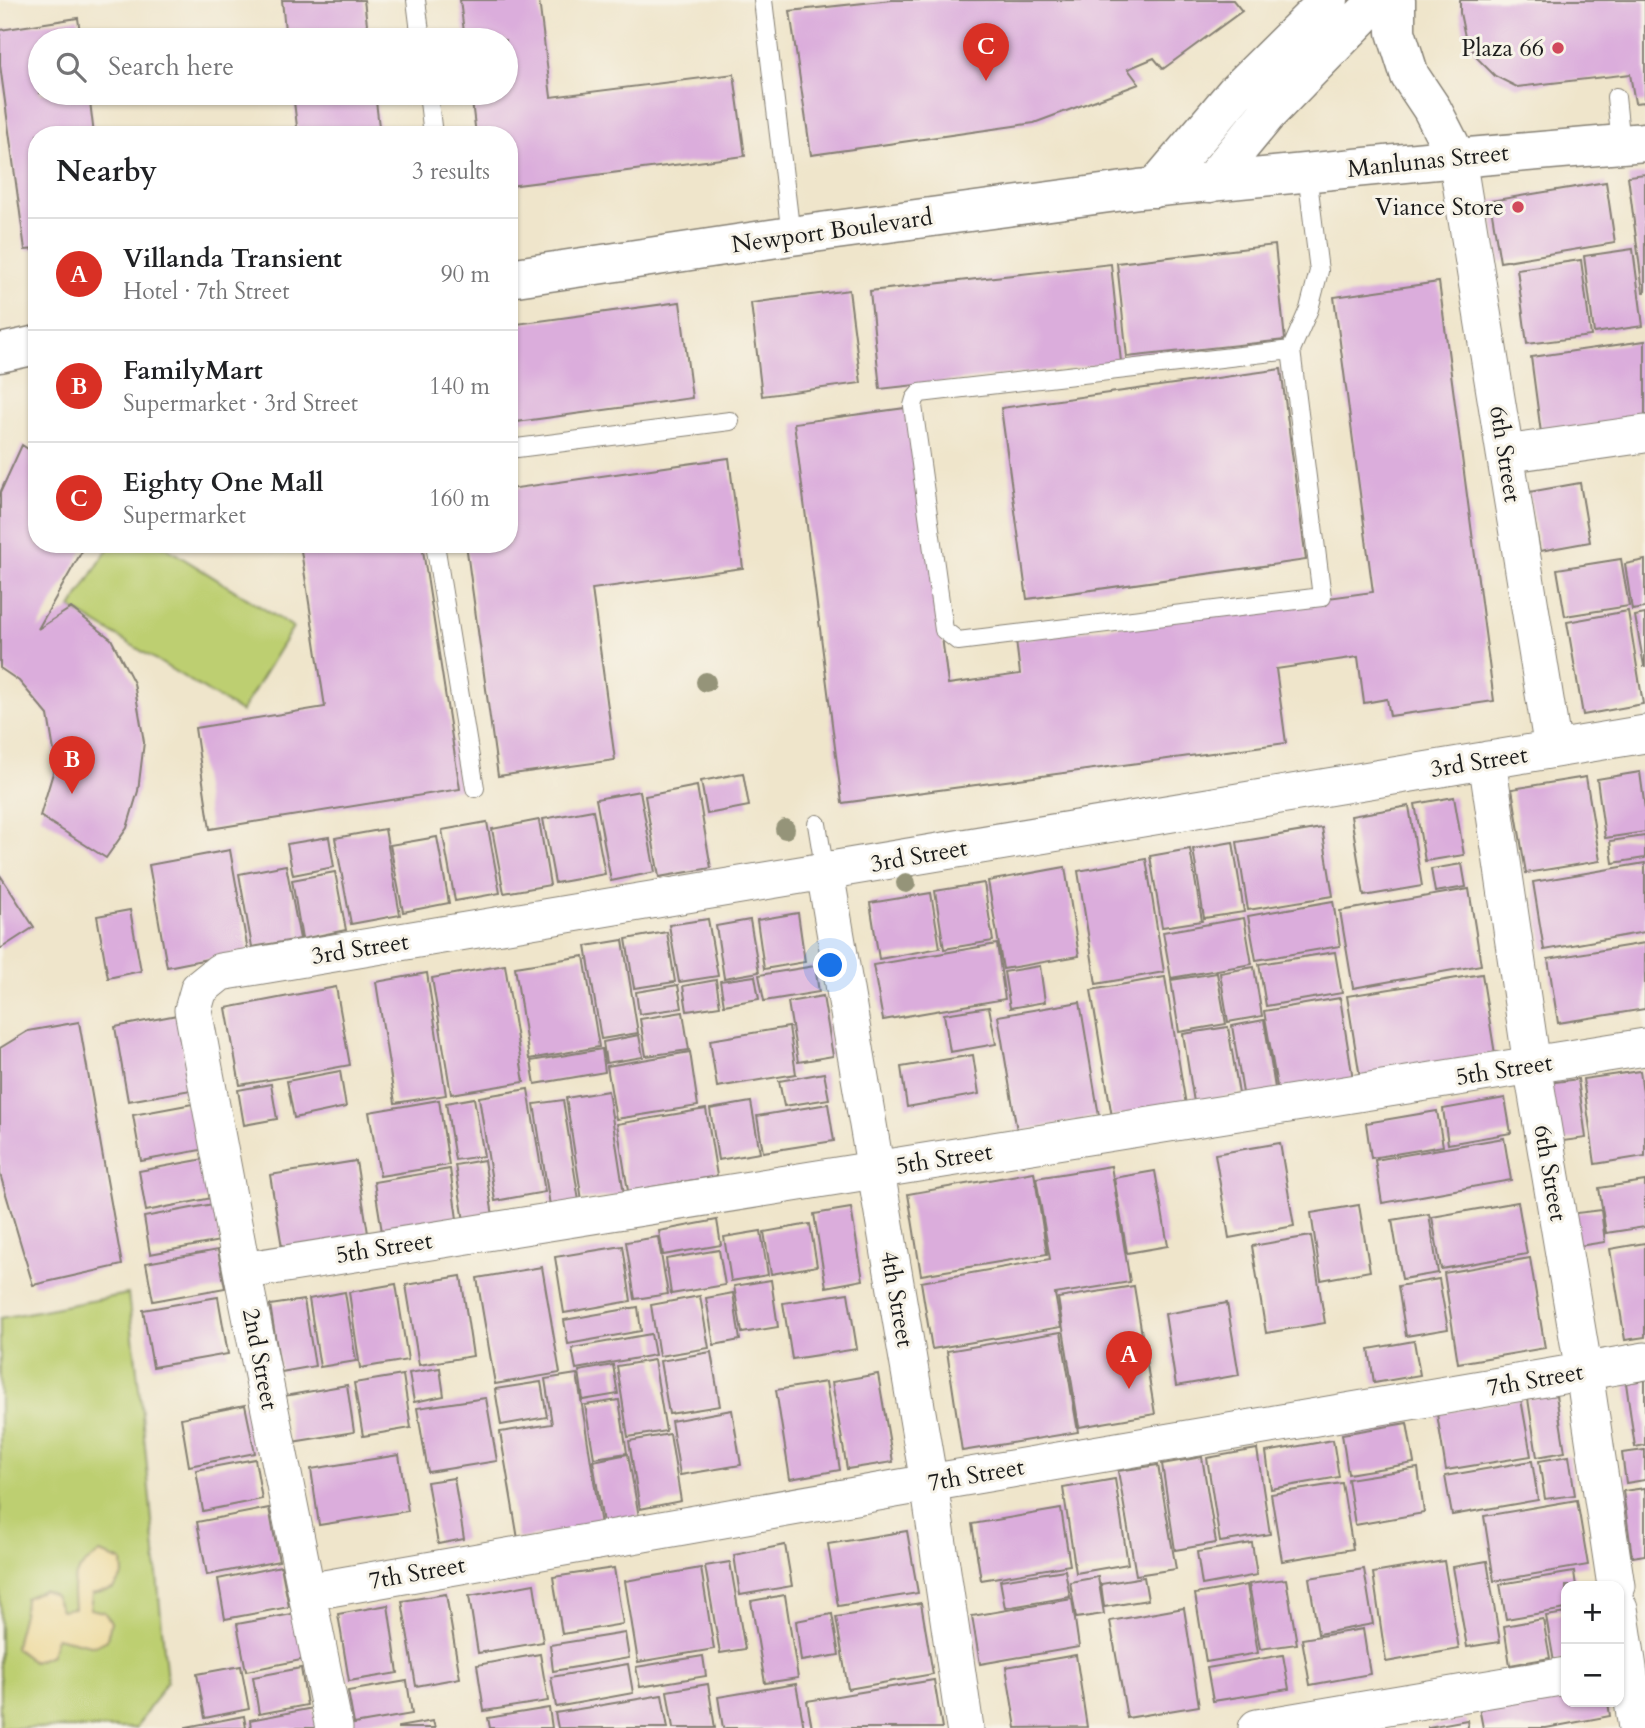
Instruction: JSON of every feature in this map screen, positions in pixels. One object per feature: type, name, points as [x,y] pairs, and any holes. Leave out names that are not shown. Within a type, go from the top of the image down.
[{"type":"street","points":[[1155,188],[1235,93],[1329,0]]},
{"type":"street","points":[[1210,183],[1267,114],[1378,0]]},
{"type":"street","points":[[1396,0],[1396,32],[1410,76],[1432,109],[1457,158]]},
{"type":"street","name":"Manlunas Street","points":[[1210,183],[1633,143]]},
{"type":"street","name":"6th Street","points":[[1457,158],[1553,750]]},
{"type":"street","name":"Newport Boulevard","points":[[518,277],[791,236],[1210,183]]},
{"type":"street","points":[[0,353],[28,347]]},
{"type":"street","points":[[1504,454],[1645,434]]},
{"type":"street","name":"3rd Street","points":[[199,989],[220,972],[1645,734]]},
{"type":"street","name":"6th Street","points":[[1487,760],[1532,1065],[1584,1372],[1615,1581]]},
{"type":"street","name":"4th Street","points":[[825,872],[929,1483],[965,1728]]},
{"type":"street","name":"2nd Street","points":[[199,989],[193,1010],[242,1271],[334,1728]]},
{"type":"street","name":"5th Street","points":[[242,1271],[1645,1046]]},
{"type":"street","name":"7th Street","points":[[307,1592],[1645,1361]]},
{"type":"street","points":[[1624,1634],[1637,1728]]},
{"type":"street","points":[[1258,1728],[1561,1677]]},
{"type":"lane","points":[[416,0],[420,28]]},
{"type":"lane","points":[[763,0],[791,236]]},
{"type":"lane","points":[[1616,97],[1633,143]]},
{"type":"lane","points":[[429,105],[432,126]]},
{"type":"lane","points":[[1291,350],[920,393],[914,406],[944,630],[958,641],[1322,597],[1291,350],[1309,309],[1319,271],[1307,173]]},
{"type":"lane","points":[[518,448],[730,421]]},
{"type":"lane","points":[[436,553],[475,788]]},
{"type":"lane","points":[[817,824],[825,872]]},
{"type":"green space","points":[[105,553],[174,553],[293,627],[241,712],[71,608]]},
{"type":"green space","points":[[128,1294],[167,1681],[136,1728],[0,1728],[0,1318]]},
{"type":"sand","points":[[100,1553],[122,1561],[123,1575],[113,1589],[92,1594],[90,1609],[104,1612],[111,1622],[107,1640],[95,1646],[56,1637],[51,1655],[33,1662],[15,1648],[25,1598],[43,1590],[54,1595],[61,1610],[74,1608],[73,1589],[76,1576],[84,1565]]},
{"type":"building","points":[[282,0],[364,0],[368,28],[285,28]]},
{"type":"building","points":[[460,0],[539,0],[551,97],[734,74],[745,156],[518,185],[518,126],[475,126],[472,105],[518,105],[518,28],[464,28]]},
{"type":"building","points":[[892,0],[1233,0],[1242,11],[1163,69],[1154,58],[1128,69],[1139,84],[1034,123],[811,155],[790,11]]},
{"type":"building","name":"Plaza 66","points":[[1460,0],[1645,0],[1645,102],[1635,103],[1630,74],[1517,87],[1495,76],[1478,59],[1465,37]]},
{"type":"building","points":[[78,18],[79,28],[28,28],[28,105],[90,105],[93,126],[28,126],[28,250],[25,250],[0,65],[0,30]]},
{"type":"building","points":[[294,105],[376,105],[379,126],[297,126]]},
{"type":"building","points":[[1645,174],[1645,292],[1643,292],[1628,176]]},
{"type":"building","points":[[1606,182],[1615,243],[1500,262],[1490,201]]},
{"type":"building","points":[[1275,245],[1285,340],[1127,357],[1117,263]]},
{"type":"building","points":[[1633,249],[1643,326],[1594,333],[1584,256]]},
{"type":"building","points":[[1581,260],[1591,336],[1527,344],[1517,269]]},
{"type":"building","points":[[1111,264],[1121,362],[880,389],[870,291]]},
{"type":"building","points":[[1439,282],[1494,701],[1390,716],[1387,699],[1364,703],[1358,657],[1276,669],[1286,743],[842,803],[794,423],[913,407],[948,684],[1020,674],[1016,640],[1373,592],[1334,297]]},
{"type":"building","points":[[849,290],[861,383],[762,396],[751,303]]},
{"type":"building","points":[[680,302],[692,398],[518,422],[518,324]]},
{"type":"building","points":[[1645,341],[1645,419],[1541,433],[1531,357]]},
{"type":"building","points":[[1281,369],[1306,560],[1027,599],[1001,408]]},
{"type":"building","points":[[22,445],[28,449],[28,553],[81,553],[38,629],[71,608],[111,639],[134,683],[144,742],[138,791],[127,828],[106,858],[40,816],[56,763],[48,715],[19,681],[0,668],[0,493]]},
{"type":"building","points":[[729,458],[743,568],[592,589],[615,760],[498,776],[467,553],[518,553],[518,488]]},
{"type":"building","points":[[1580,483],[1590,542],[1540,551],[1529,492]]},
{"type":"building","points":[[301,553],[423,553],[460,789],[210,829],[195,728],[325,707]]},
{"type":"building","points":[[1621,559],[1629,606],[1565,616],[1557,569]]},
{"type":"building","points":[[1645,560],[1645,608],[1632,610],[1625,564]]},
{"type":"building","points":[[1628,611],[1643,704],[1583,715],[1567,622]]},
{"type":"building","points":[[1645,614],[1645,666],[1644,666],[1635,616]]},
{"type":"building","points":[[1640,772],[1645,832],[1605,838],[1597,779]]},
{"type":"building","points":[[743,773],[749,806],[707,814],[701,781]]},
{"type":"building","points":[[1586,777],[1600,861],[1526,873],[1512,789]]},
{"type":"building","points":[[697,786],[711,868],[659,877],[645,796]]},
{"type":"building","points":[[640,791],[655,872],[611,881],[596,799]]},
{"type":"building","points":[[1454,797],[1464,855],[1425,861],[1415,804]]},
{"type":"building","points":[[1409,806],[1422,886],[1364,896],[1351,816]]},
{"type":"building","points":[[593,810],[605,874],[555,883],[543,819]]},
{"type":"building","points":[[539,820],[550,885],[504,893],[492,829]]},
{"type":"building","points":[[487,822],[500,893],[455,901],[442,830]]},
{"type":"building","points":[[1322,828],[1333,896],[1248,910],[1237,842]]},
{"type":"building","points":[[385,829],[400,915],[351,924],[335,838]]},
{"type":"building","points":[[1645,836],[1645,858],[1613,863],[1610,841]]},
{"type":"building","points":[[329,837],[334,867],[293,875],[287,844]]},
{"type":"building","points":[[437,837],[449,903],[403,912],[390,845]]},
{"type":"building","points":[[1233,842],[1244,912],[1204,918],[1193,849]]},
{"type":"building","points":[[1190,849],[1202,921],[1162,927],[1150,856]]},
{"type":"building","points":[[230,850],[248,951],[167,967],[149,865]]},
{"type":"building","points":[[1146,859],[1164,972],[1096,984],[1078,871]]},
{"type":"building","points":[[1645,863],[1645,932],[1544,950],[1533,882]]},
{"type":"building","points":[[1462,864],[1466,887],[1435,892],[1431,869]]},
{"type":"building","points":[[286,865],[300,939],[252,947],[239,874]]},
{"type":"building","points":[[1065,867],[1079,956],[1003,969],[988,881]]},
{"type":"building","points":[[335,872],[346,930],[302,939],[292,880]]},
{"type":"building","points":[[0,875],[34,927],[0,949]]},
{"type":"building","points":[[984,883],[993,941],[944,949],[935,891]]},
{"type":"building","points":[[1469,889],[1481,965],[1353,988],[1340,911]]},
{"type":"building","points":[[931,893],[940,948],[879,959],[870,903]]},
{"type":"building","points":[[1333,901],[1340,946],[1256,960],[1248,916]]},
{"type":"building","points":[[130,910],[141,971],[108,978],[97,916]]},
{"type":"building","points":[[798,913],[805,962],[764,969],[757,920]]},
{"type":"building","points":[[1244,918],[1252,964],[1171,978],[1163,932]]},
{"type":"building","points":[[708,919],[718,976],[679,982],[669,925]]},
{"type":"building","points":[[750,920],[759,972],[724,978],[716,926]]},
{"type":"building","points":[[667,932],[675,982],[634,988],[626,939]]},
{"type":"building","points":[[623,940],[638,1033],[601,1039],[586,946]]},
{"type":"building","points":[[1645,943],[1645,1009],[1558,1023],[1548,959]]},
{"type":"building","points":[[997,944],[1005,999],[883,1020],[873,965]]},
{"type":"building","points":[[1335,952],[1342,993],[1266,1006],[1259,964]]},
{"type":"building","points":[[584,956],[599,1047],[529,1059],[515,967]]},
{"type":"building","points":[[505,965],[524,1082],[451,1094],[432,978]]},
{"type":"building","points":[[815,966],[819,992],[764,1001],[759,975]]},
{"type":"building","points":[[1040,966],[1045,1002],[1010,1008],[1004,972]]},
{"type":"building","points":[[1254,967],[1262,1016],[1228,1022],[1220,973]]},
{"type":"building","points":[[427,973],[446,1095],[395,1103],[376,982]]},
{"type":"building","points":[[1217,973],[1226,1024],[1179,1032],[1171,980]]},
{"type":"building","points":[[1482,974],[1495,1054],[1360,1077],[1347,996]]},
{"type":"building","points":[[755,976],[759,999],[724,1005],[720,981]]},
{"type":"building","points":[[1165,977],[1186,1105],[1112,1117],[1091,990]]},
{"type":"building","points":[[716,980],[720,1006],[687,1011],[683,986]]},
{"type":"building","points":[[678,985],[682,1008],[639,1014],[636,992]]},
{"type":"building","points":[[336,987],[350,1065],[240,1085],[226,1008]]},
{"type":"building","points":[[823,996],[833,1056],[798,1062],[788,1002]]},
{"type":"building","points":[[1340,998],[1353,1079],[1278,1092],[1264,1011]]},
{"type":"building","points":[[1080,1002],[1099,1116],[1017,1131],[998,1016]]},
{"type":"building","points":[[989,1007],[996,1044],[950,1052],[944,1014]]},
{"type":"building","points":[[683,1012],[689,1050],[646,1056],[640,1019]]},
{"type":"building","points":[[177,1015],[191,1090],[128,1101],[115,1027]]},
{"type":"building","points":[[1264,1020],[1276,1094],[1244,1099],[1232,1026]]},
{"type":"building","points":[[79,1022],[122,1265],[33,1285],[0,1174],[0,1048],[28,1031]]},
{"type":"building","points":[[789,1027],[796,1074],[717,1087],[710,1040]]},
{"type":"building","points":[[1228,1027],[1239,1094],[1194,1102],[1183,1034]]},
{"type":"building","points":[[639,1035],[643,1057],[606,1063],[603,1042]]},
{"type":"building","points":[[602,1049],[605,1072],[535,1084],[531,1061]]},
{"type":"building","points":[[690,1052],[698,1106],[616,1119],[607,1066]]},
{"type":"building","points":[[973,1055],[979,1094],[907,1107],[901,1067]]},
{"type":"building","points":[[340,1071],[346,1107],[294,1118],[287,1081]]},
{"type":"building","points":[[1640,1071],[1645,1106],[1645,1156],[1595,1164],[1583,1079]]},
{"type":"building","points":[[824,1073],[829,1099],[784,1106],[779,1081]]},
{"type":"building","points":[[1578,1079],[1586,1138],[1556,1142],[1548,1083]]},
{"type":"building","points":[[271,1084],[277,1119],[244,1125],[238,1090]]},
{"type":"building","points":[[528,1089],[545,1192],[495,1201],[479,1097]]},
{"type":"building","points":[[608,1091],[624,1194],[582,1200],[566,1098]]},
{"type":"building","points":[[474,1098],[484,1156],[455,1160],[446,1103]]},
{"type":"building","points":[[1505,1098],[1511,1133],[1448,1144],[1443,1109]]},
{"type":"building","points":[[439,1100],[449,1165],[380,1176],[369,1112]]},
{"type":"building","points":[[563,1100],[580,1207],[551,1212],[534,1104]]},
{"type":"building","points":[[751,1102],[760,1153],[718,1160],[710,1109]]},
{"type":"building","points":[[198,1103],[206,1149],[141,1161],[133,1115]]},
{"type":"building","points":[[828,1104],[834,1141],[763,1152],[757,1116]]},
{"type":"building","points":[[706,1109],[717,1176],[628,1191],[617,1124]]},
{"type":"building","points":[[1437,1111],[1443,1146],[1371,1158],[1366,1123]]},
{"type":"building","points":[[1504,1138],[1511,1180],[1382,1203],[1375,1160]]},
{"type":"building","points":[[1280,1143],[1294,1226],[1229,1238],[1215,1154]]},
{"type":"building","points":[[210,1158],[217,1197],[146,1211],[139,1171]]},
{"type":"building","points":[[484,1160],[494,1222],[465,1227],[455,1165]]},
{"type":"building","points":[[356,1161],[369,1239],[283,1253],[270,1175]]},
{"type":"building","points":[[1111,1166],[1130,1282],[1055,1294],[1061,1327],[932,1349],[921,1282],[1050,1259],[1036,1178]]},
{"type":"building","points":[[450,1169],[458,1226],[383,1238],[374,1182]]},
{"type":"building","points":[[1155,1171],[1168,1246],[1127,1253],[1114,1178]]},
{"type":"building","points":[[1034,1172],[1047,1254],[921,1275],[908,1194]]},
{"type":"building","points":[[1645,1181],[1645,1227],[1606,1233],[1599,1188]]},
{"type":"building","points":[[1518,1202],[1527,1254],[1441,1269],[1432,1217]]},
{"type":"building","points":[[213,1204],[220,1241],[150,1254],[144,1217]]},
{"type":"building","points":[[1359,1205],[1370,1271],[1321,1280],[1311,1213]]},
{"type":"building","points":[[851,1208],[863,1280],[826,1287],[814,1214]]},
{"type":"building","points":[[1601,1210],[1605,1242],[1572,1247],[1568,1214]]},
{"type":"building","points":[[1429,1214],[1438,1273],[1402,1279],[1392,1220]]},
{"type":"building","points":[[717,1220],[721,1245],[663,1255],[659,1231]]},
{"type":"building","points":[[810,1224],[817,1266],[771,1274],[764,1232]]},
{"type":"building","points":[[761,1231],[768,1275],[731,1281],[724,1237]]},
{"type":"building","points":[[1311,1236],[1325,1323],[1266,1333],[1252,1246]]},
{"type":"building","points":[[658,1237],[668,1294],[635,1299],[626,1242]]},
{"type":"building","points":[[1645,1243],[1645,1337],[1625,1340],[1610,1249]]},
{"type":"building","points":[[623,1246],[631,1301],[564,1313],[555,1257]]},
{"type":"building","points":[[218,1250],[225,1288],[153,1301],[146,1263]]},
{"type":"building","points":[[719,1250],[725,1285],[671,1294],[666,1259]]},
{"type":"building","points":[[1530,1258],[1545,1348],[1458,1363],[1444,1273]]},
{"type":"building","points":[[542,1267],[560,1373],[495,1384],[477,1278]]},
{"type":"building","points":[[461,1276],[473,1356],[419,1365],[406,1285]]},
{"type":"building","points":[[1439,1279],[1448,1329],[1406,1336],[1398,1286]]},
{"type":"building","points":[[771,1280],[778,1327],[742,1333],[734,1286]]},
{"type":"building","points":[[396,1284],[408,1360],[360,1368],[349,1292]]},
{"type":"building","points":[[1134,1286],[1155,1414],[1079,1427],[1058,1298]]},
{"type":"building","points":[[345,1292],[356,1361],[320,1367],[309,1299]]},
{"type":"building","points":[[733,1293],[740,1340],[714,1345],[706,1298]]},
{"type":"building","points":[[848,1293],[857,1349],[792,1359],[783,1303]]},
{"type":"building","points":[[700,1296],[709,1348],[659,1356],[651,1305]]},
{"type":"building","points":[[218,1297],[228,1354],[153,1367],[143,1310]]},
{"type":"building","points":[[304,1300],[315,1366],[281,1372],[270,1305]]},
{"type":"building","points":[[1227,1303],[1239,1375],[1176,1386],[1165,1314]]},
{"type":"building","points":[[638,1307],[641,1331],[568,1344],[564,1320]]},
{"type":"building","points":[[1061,1332],[1078,1432],[962,1451],[947,1351]]},
{"type":"building","points":[[651,1334],[655,1355],[576,1369],[572,1348]]},
{"type":"building","points":[[1414,1341],[1420,1375],[1374,1383],[1369,1349]]},
{"type":"building","points":[[711,1352],[720,1406],[669,1414],[660,1361]]},
{"type":"building","points":[[654,1360],[666,1431],[628,1437],[617,1366]]},
{"type":"building","points":[[613,1365],[618,1394],[583,1400],[579,1371]]},
{"type":"building","points":[[440,1368],[444,1396],[414,1402],[409,1373]]},
{"type":"building","points":[[577,1374],[601,1525],[518,1539],[500,1432],[552,1424],[545,1379]]},
{"type":"building","points":[[878,1374],[893,1462],[847,1469],[832,1382]]},
{"type":"building","points":[[403,1375],[411,1428],[363,1436],[354,1383]]},
{"type":"building","points":[[1645,1380],[1645,1445],[1635,1447],[1626,1383]]},
{"type":"building","points":[[541,1382],[547,1417],[501,1425],[495,1389]]},
{"type":"building","points":[[826,1382],[840,1470],[790,1479],[776,1390]]},
{"type":"building","points":[[347,1385],[354,1432],[292,1442],[284,1396]]},
{"type":"building","points":[[1556,1395],[1565,1452],[1537,1457],[1528,1399]]},
{"type":"building","points":[[486,1398],[497,1461],[428,1472],[417,1408]]},
{"type":"building","points":[[1521,1399],[1531,1456],[1446,1470],[1437,1414]]},
{"type":"building","points":[[619,1400],[627,1453],[594,1458],[585,1405]]},
{"type":"building","points":[[245,1405],[255,1453],[189,1466],[181,1418]]},
{"type":"building","points":[[732,1410],[741,1465],[680,1475],[671,1421]]},
{"type":"building","points":[[1407,1423],[1414,1463],[1348,1474],[1342,1434]]},
{"type":"building","points":[[670,1434],[681,1501],[640,1509],[629,1441]]},
{"type":"building","points":[[1333,1440],[1339,1477],[1271,1489],[1266,1452]]},
{"type":"building","points":[[1257,1449],[1270,1534],[1220,1542],[1207,1458]]},
{"type":"building","points":[[1645,1450],[1645,1480],[1626,1483],[1622,1453]]},
{"type":"building","points":[[628,1454],[639,1517],[603,1523],[593,1461]]},
{"type":"building","points":[[399,1455],[408,1511],[319,1525],[311,1469]]},
{"type":"building","points":[[1569,1456],[1575,1495],[1545,1499],[1539,1461]]},
{"type":"building","points":[[1202,1457],[1216,1543],[1175,1550],[1162,1464]]},
{"type":"building","points":[[255,1459],[262,1499],[203,1511],[196,1470]]},
{"type":"building","points":[[1532,1461],[1538,1500],[1452,1515],[1445,1476]]},
{"type":"building","points":[[1158,1465],[1176,1569],[1136,1575],[1118,1471]]},
{"type":"building","points":[[1418,1468],[1424,1513],[1355,1525],[1348,1479]]},
{"type":"building","points":[[454,1478],[464,1539],[438,1544],[427,1482]]},
{"type":"building","points":[[1115,1479],[1128,1564],[1076,1573],[1063,1488]]},
{"type":"building","points":[[1342,1483],[1353,1549],[1282,1561],[1271,1494]]},
{"type":"building","points":[[1645,1488],[1645,1555],[1632,1557],[1623,1491]]},
{"type":"building","points":[[1577,1500],[1588,1565],[1494,1581],[1484,1516]]},
{"type":"building","points":[[269,1508],[279,1561],[207,1575],[197,1522]]},
{"type":"building","points":[[1061,1509],[1070,1565],[981,1580],[972,1524]]},
{"type":"building","points":[[907,1531],[918,1593],[838,1606],[828,1544]]},
{"type":"building","points":[[1252,1543],[1257,1575],[1202,1585],[1197,1552]]},
{"type":"building","points":[[785,1545],[792,1586],[740,1595],[734,1555]]},
{"type":"building","points":[[1444,1561],[1459,1649],[1386,1662],[1373,1573]]},
{"type":"building","points":[[1487,1561],[1500,1642],[1467,1647],[1453,1567]]},
{"type":"building","points":[[730,1562],[745,1649],[720,1653],[705,1566]]},
{"type":"building","points":[[281,1566],[289,1607],[225,1619],[218,1579]]},
{"type":"building","points":[[614,1568],[623,1624],[562,1634],[553,1577]]},
{"type":"building","points":[[701,1568],[714,1649],[638,1662],[625,1581]]},
{"type":"building","points":[[1364,1569],[1373,1624],[1318,1634],[1309,1578]]},
{"type":"building","points":[[1065,1570],[1070,1597],[1005,1608],[1000,1580]]},
{"type":"building","points":[[1574,1572],[1575,1581],[1561,1581],[1561,1610],[1506,1619],[1500,1584]]},
{"type":"building","points":[[1098,1577],[1104,1614],[1076,1618],[1070,1582]]},
{"type":"building","points":[[1144,1577],[1148,1600],[1104,1607],[1101,1584]]},
{"type":"building","points":[[1286,1579],[1297,1644],[1260,1649],[1249,1584]]},
{"type":"building","points":[[534,1584],[543,1642],[478,1653],[469,1596]]},
{"type":"building","points":[[1247,1585],[1258,1653],[1206,1662],[1195,1594]]},
{"type":"building","points":[[446,1594],[460,1678],[416,1686],[402,1601]]},
{"type":"building","points":[[785,1595],[798,1678],[765,1683],[751,1601]]},
{"type":"building","points":[[1072,1599],[1079,1647],[980,1664],[972,1616]]},
{"type":"building","points":[[921,1603],[933,1674],[848,1689],[836,1617]]},
{"type":"building","points":[[388,1605],[398,1673],[349,1681],[338,1614]]},
{"type":"building","points":[[1184,1608],[1199,1706],[1127,1718],[1110,1621]]},
{"type":"building","points":[[298,1613],[306,1659],[246,1671],[237,1624]]},
{"type":"building","points":[[832,1614],[839,1655],[801,1661],[796,1621]]},
{"type":"building","points":[[1561,1614],[1561,1661],[1554,1662],[1546,1616]]},
{"type":"building","points":[[1543,1619],[1550,1658],[1510,1665],[1504,1626]]},
{"type":"building","points":[[1363,1629],[1370,1674],[1310,1685],[1302,1639]]},
{"type":"building","points":[[625,1633],[629,1658],[553,1671],[550,1645]]},
{"type":"building","points":[[540,1654],[548,1701],[484,1711],[477,1665]]},
{"type":"building","points":[[1076,1655],[1087,1727],[1016,1728],[1006,1667]]},
{"type":"building","points":[[1283,1655],[1289,1689],[1213,1701],[1207,1668]]},
{"type":"building","points":[[703,1656],[706,1676],[640,1687],[636,1667]]},
{"type":"building","points":[[628,1664],[633,1693],[556,1707],[551,1677]]},
{"type":"building","points":[[241,1666],[249,1709],[205,1718],[197,1674]]},
{"type":"building","points":[[301,1668],[307,1705],[259,1714],[253,1677]]},
{"type":"building","points":[[934,1680],[942,1728],[812,1728],[807,1701]]},
{"type":"building","points":[[407,1681],[412,1714],[354,1724],[348,1691]]},
{"type":"building","points":[[1561,1683],[1561,1707],[1609,1707],[1610,1716],[1546,1728],[1483,1728],[1477,1697]]},
{"type":"building","points":[[708,1684],[715,1728],[673,1728],[667,1691]]},
{"type":"building","points":[[796,1684],[804,1728],[723,1728],[718,1697]]},
{"type":"building","points":[[662,1695],[668,1728],[558,1728],[555,1713]]},
{"type":"building","points":[[313,1708],[317,1728],[251,1728],[250,1720]]},
{"type":"building","points":[[549,1708],[552,1728],[490,1728],[488,1718]]},
{"type":"building","points":[[244,1716],[246,1728],[186,1728],[186,1727]]},
{"type":"building","points":[[1467,1720],[1468,1728],[1428,1728],[1428,1727]]},
{"type":"building","points":[[433,1721],[435,1728],[398,1728],[398,1727]]},
{"type":"place","name":"Plaza 66","points":[[1558,48]]},
{"type":"place","name":"Eighty One Mall","points":[[986,81]]},
{"type":"place","name":"Viance Store","points":[[1518,207]]},
{"type":"place","name":"FamilyMart","points":[[72,794]]},
{"type":"place","name":"Villanda Transient","points":[[1129,1389]]}]
